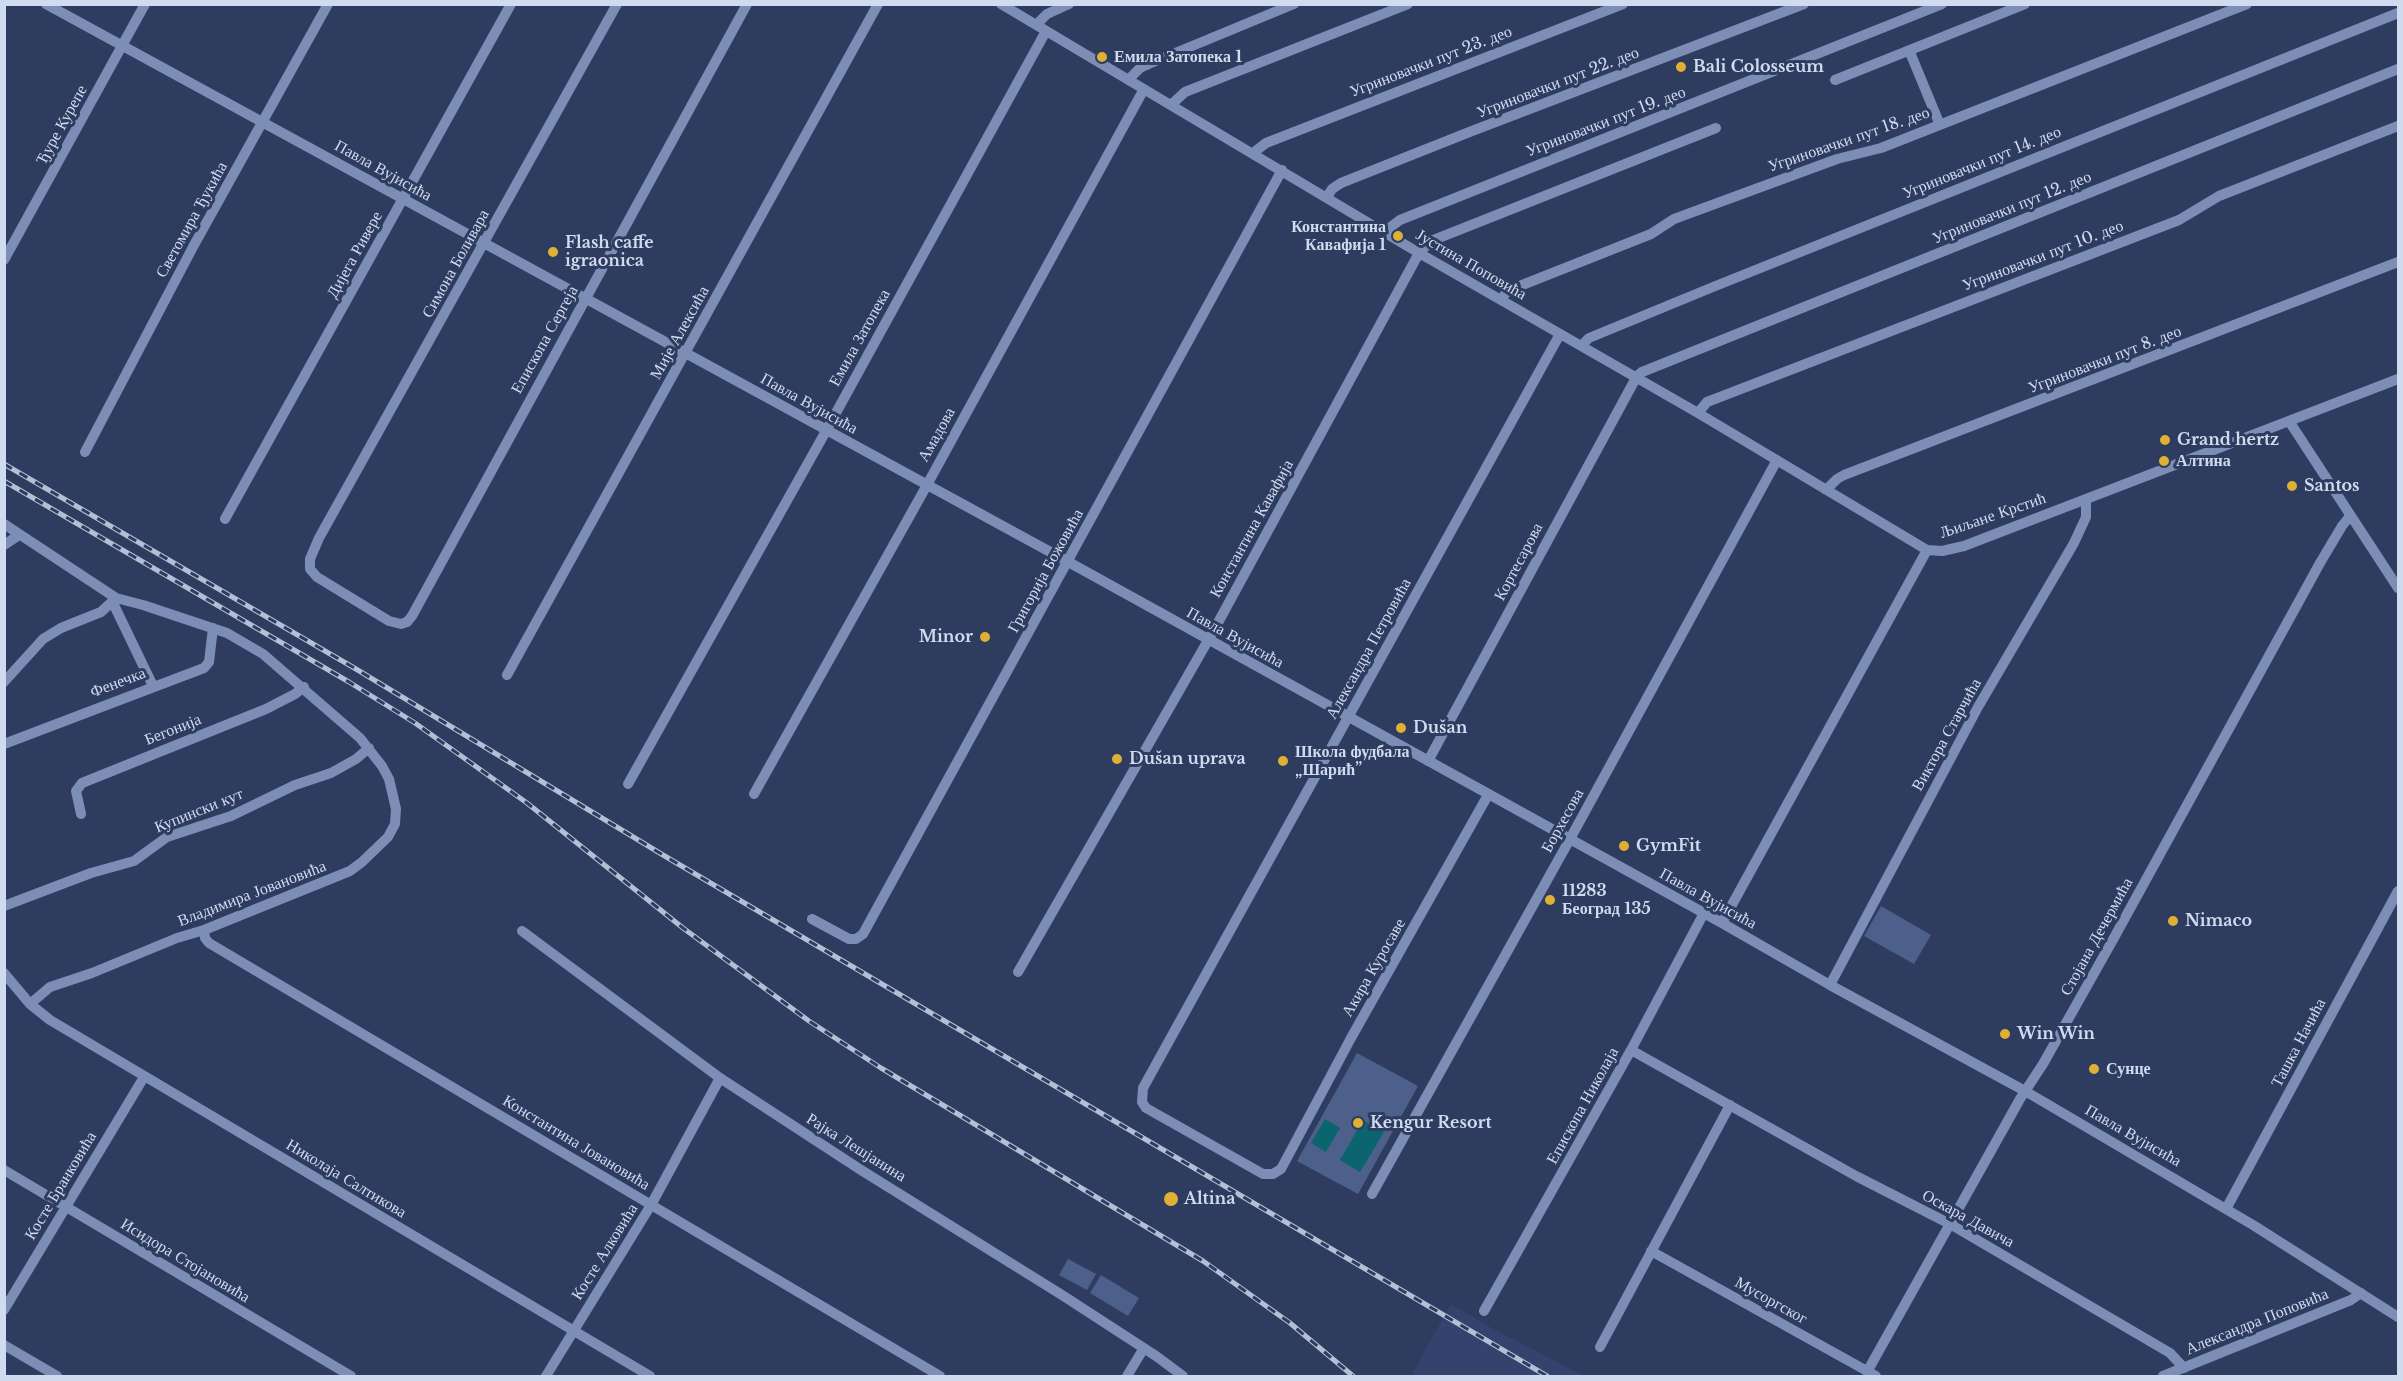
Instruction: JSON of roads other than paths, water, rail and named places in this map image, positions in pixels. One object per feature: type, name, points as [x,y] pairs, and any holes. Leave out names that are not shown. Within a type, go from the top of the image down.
[{"type":"street","name":"Павла Вујисића","points":[[46,4],[1068,562],[2025,1091],[2226,1209],[2398,1317]]},
{"type":"street","name":"Ђуре Курепе","points":[[4,260],[146,4]]},
{"type":"street","name":"Светомира Ђукића","points":[[85,452],[194,245],[328,4]]},
{"type":"street","name":"Дијега Ривере","points":[[225,519],[511,4]]},
{"type":"street","name":"Симона Боливара","points":[[401,624],[389,621],[313,573],[309,564],[319,538],[617,4]]},
{"type":"street","name":"Епископа Сергеја","points":[[401,624],[411,616],[747,4]]},
{"type":"street","name":"Мије Алексића","points":[[507,675],[878,4]]},
{"type":"street","name":"Јустина Поповића","points":[[1001,4],[1419,253],[1637,376],[1927,550]]},
{"type":"street","points":[[1036,25],[1047,14],[1069,4]]},
{"type":"street","points":[[1128,80],[1140,68],[1294,4]]},
{"type":"street","points":[[1172,104],[1185,92],[1408,4]]},
{"type":"street","name":"Угриновачки пут 23. део","points":[[1253,153],[1266,143],[1623,4]]},
{"type":"street","name":"Угриновачки пут 22. део","points":[[1327,197],[1335,186],[1341,183],[1804,4]]},
{"type":"street","name":"Угриновачки пут 19. део","points":[[1384,232],[1400,220],[1942,4]]},
{"type":"street","points":[[1835,80],[2025,4]]},
{"type":"street","name":"Угриновачки пут 18. део","points":[[1501,300],[1507,291],[1651,234],[1674,219],[1837,159],[1881,148],[2247,4]]},
{"type":"street","name":"Угриновачки пут 14. део","points":[[1581,346],[1589,338],[1682,299],[2398,13]]},
{"type":"street","name":"Емила Затопека","points":[[628,784],[1046,31]]},
{"type":"street","points":[[1909,50],[1940,125]]},
{"type":"street","name":"Угриновачки пут 12. део","points":[[1637,376],[1656,365],[2012,225],[2398,69]]},
{"type":"street","name":"Амадова","points":[[754,794],[1144,89]]},
{"type":"street","name":"Угриновачки пут 10. део","points":[[1698,413],[1707,402],[2179,220],[2219,196],[2398,126]]},
{"type":"street","points":[[1419,253],[1431,242],[1716,128]]},
{"type":"street","name":"Григорија Божовића","points":[[812,919],[849,939],[861,937],[863,934],[1282,170]]},
{"type":"street","name":"Константина Кавафија","points":[[1018,972],[1208,641],[1419,253]]},
{"type":"street","name":"Угриновачки пут 8. део","points":[[1826,490],[1844,475],[2398,262]]},
{"type":"street","name":"Александра Петровића","points":[[1288,1156],[1281,1169],[1273,1174],[1263,1174],[1154,1112],[1142,1102],[1142,1095],[1152,1073],[1560,334]]},
{"type":"street","name":"Кортесарова","points":[[1428,761],[1637,376]]},
{"type":"street","name":"Љиљане Крстић","points":[[1722,923],[1927,550],[1941,551],[1964,546],[2398,379]]},
{"type":"street","points":[[2289,421],[2398,588]]},
{"type":"street","name":"Борхесова","points":[[1372,1194],[1570,839],[1777,460]]},
{"type":"street","name":"Виктора Старчића","points":[[1830,985],[1978,707],[2074,543],[2086,517],[2086,499]]},
{"type":"street","name":"Стојана Дечермића","points":[[1872,1374],[1950,1224],[2154,867],[2320,563],[2350,516]]},
{"type":"street","name":"Владимира Јовановића","points":[[4,524],[114,601],[213,628],[243,640],[304,687],[369,748],[389,779],[395,801],[395,824],[382,845],[362,862],[334,879],[50,987],[30,1004]]},
{"type":"street","points":[[4,545],[19,535]]},
{"type":"street","points":[[4,682],[31,651],[52,632],[100,612],[114,601],[153,686]]},
{"type":"street","name":"Фенечка","points":[[4,744],[207,665],[210,658],[213,628]]},
{"type":"street","name":"Бегонија","points":[[81,814],[76,791],[82,783],[266,709],[304,687]]},
{"type":"street","name":"Купински кут","points":[[4,906],[91,873],[134,861],[167,837],[231,816],[295,785],[331,773],[356,759],[369,748]]},
{"type":"street","name":"Акира Куросаве","points":[[1288,1156],[1351,1038],[1488,795]]},
{"type":"street","name":"Ташка Начића","points":[[2226,1209],[2398,891]]},
{"type":"street","name":"Епископа Николаја","points":[[1484,1311],[1631,1050],[1704,914]]},
{"type":"street","name":"Константина Јовановића","points":[[204,930],[205,938],[209,943],[940,1377]]},
{"type":"street","name":"Рајка Лешјанина","points":[[522,931],[720,1078],[861,1170],[978,1241],[1144,1348],[1183,1377]]},
{"type":"street","points":[[4,973],[30,1004]]},
{"type":"street","name":"Николаја Салтикова","points":[[30,1004],[50,1020],[144,1077],[650,1377]]},
{"type":"street","name":"Оскара Давича","points":[[1631,1050],[1856,1176],[1950,1224],[2170,1353],[2184,1368]]},
{"type":"street","name":"Косте Бранковића","points":[[4,1310],[144,1077]]},
{"type":"street","name":"Косте Алковића","points":[[546,1377],[651,1205],[720,1078]]},
{"type":"street","points":[[1600,1347],[1730,1105]]},
{"type":"street","name":"Исидора Стојановића","points":[[4,1170],[351,1377]]},
{"type":"street","name":"Мусоргског","points":[[1651,1251],[1872,1374]]},
{"type":"street","name":"Александра Поповића","points":[[2163,1377],[2351,1300],[2361,1293]]},
{"type":"street","points":[[4,1345],[57,1377]]},
{"type":"street","points":[[1127,1377],[1144,1348]]},
{"type":"railway","points":[[4,464],[356,669],[663,855],[1547,1376]]},
{"type":"railway","points":[[4,481],[349,682],[415,723],[527,803],[683,928],[809,1021],[881,1068],[1203,1261],[1290,1323],[1353,1376]]},
{"type":"place","name":"Емила Затопека 1","points":[[1102,57]]},
{"type":"place","name":"Bali Colosseum","points":[[1681,67]]},
{"type":"place","name":"Константина Кавафија 1","points":[[1398,236]]},
{"type":"place","name":"Flash caffe igraonica","points":[[553,252]]},
{"type":"place","name":"Grand hertz","points":[[2165,440]]},
{"type":"place","name":"Алтина","points":[[2164,461]]},
{"type":"place","name":"Santos","points":[[2292,486]]},
{"type":"place","name":"Minor","points":[[985,637]]},
{"type":"place","name":"Dušan","points":[[1401,728]]},
{"type":"place","name":"Dušan uprava","points":[[1117,759]]},
{"type":"place","name":"Школа фудбала „Шарић”","points":[[1283,761]]},
{"type":"place","name":"GymFit","points":[[1624,846]]},
{"type":"place","name":"11283 Београд 135","points":[[1550,900]]},
{"type":"place","name":"Nimaco","points":[[2173,921]]},
{"type":"place","name":"Win Win","points":[[2005,1034]]},
{"type":"place","name":"Сунце","points":[[2094,1069]]},
{"type":"place","name":"Kengur Resort","points":[[1358,1123]]},
{"type":"place","name":"Altina","points":[[1171,1199]]}]
